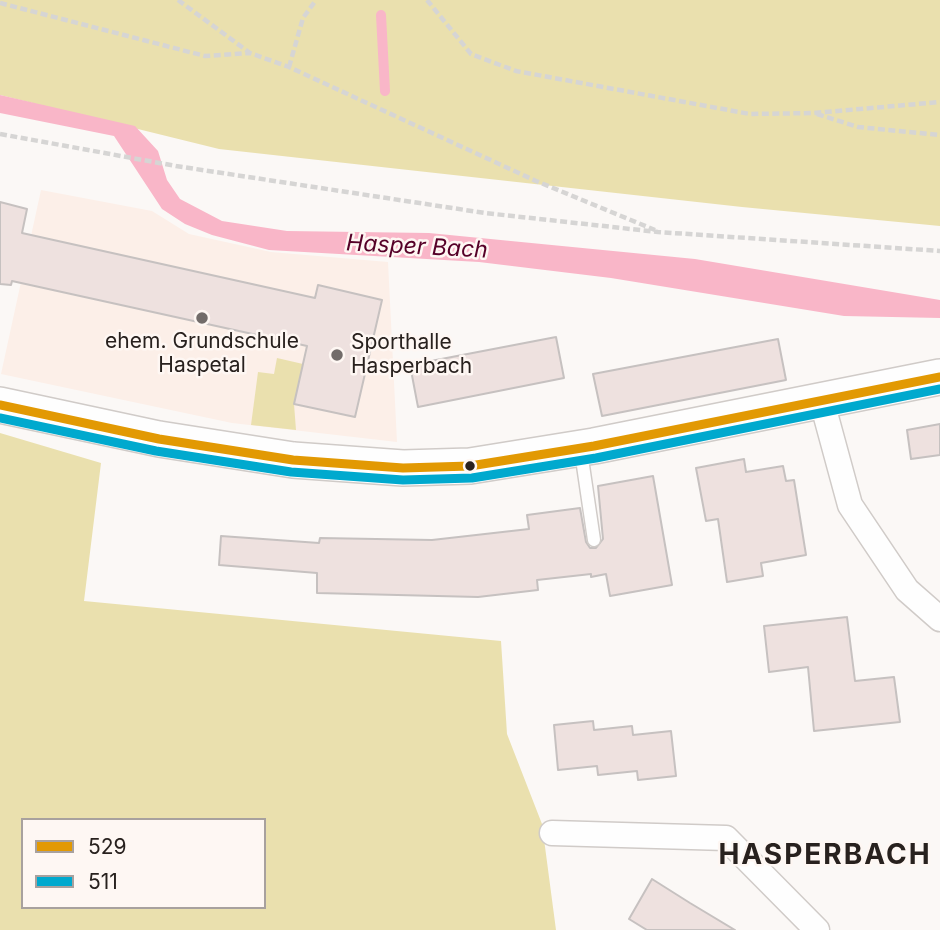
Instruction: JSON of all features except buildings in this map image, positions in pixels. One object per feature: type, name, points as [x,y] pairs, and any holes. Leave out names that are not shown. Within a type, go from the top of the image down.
[{"type":"main road","points":[[0,405],[159,439],[266,456],[403,468],[470,466],[581,448],[940,377]]},
{"type":"street","points":[[822,402],[850,505],[907,590],[940,619]]},
{"type":"street","points":[[552,834],[726,838],[817,930]]},
{"type":"lane","points":[[581,448],[594,540]]},
{"type":"path","points":[[178,0],[250,53],[289,67],[536,181],[658,232]]},
{"type":"path","points":[[289,67],[303,18],[316,0]]},
{"type":"path","points":[[427,0],[471,54],[516,71],[750,114],[814,113],[940,102]]},
{"type":"path","points":[[0,3],[205,56],[250,53]]},
{"type":"path","points":[[814,113],[858,127],[940,135]]},
{"type":"path","points":[[0,134],[176,166],[471,211],[658,232],[940,251]]},
{"type":"shaded area","points":[[0,0],[940,0],[940,226],[742,207],[219,149],[0,95]]},
{"type":"shaded area","name":"ehem. Grundschule Haspetal","points":[[41,190],[152,211],[189,234],[271,252],[388,262],[397,442],[232,423],[1,374]]},
{"type":"shaded area","points":[[277,358],[303,364],[294,404],[296,430],[251,425],[258,372],[274,374]]},
{"type":"shaded area","points":[[0,433],[101,463],[84,601],[501,641],[507,734],[542,824],[556,930],[0,930]]},
{"type":"water","name":"Hasper Bach","points":[[0,95],[135,126],[158,151],[167,180],[180,199],[222,221],[287,231],[429,233],[695,259],[940,300],[940,318],[844,316],[611,278],[479,262],[269,250],[212,235],[185,224],[162,209],[114,136],[0,113]]},
{"type":"waterway","points":[[381,15],[385,91]]},
{"type":"transit line","name":"529","points":[[0,405],[159,439],[293,460],[403,468],[470,466],[594,446],[940,377]]},
{"type":"transit line","name":"511","points":[[0,418],[156,451],[291,472],[403,480],[472,478],[596,458],[940,389]]},
{"type":"place","name":"ehem. Grundschule Haspetal","points":[[202,318]]},
{"type":"place","name":"Sporthalle Hasperbach","points":[[337,355]]},
{"type":"district","name":"HASPERBACH","points":[[825,856]]}]
